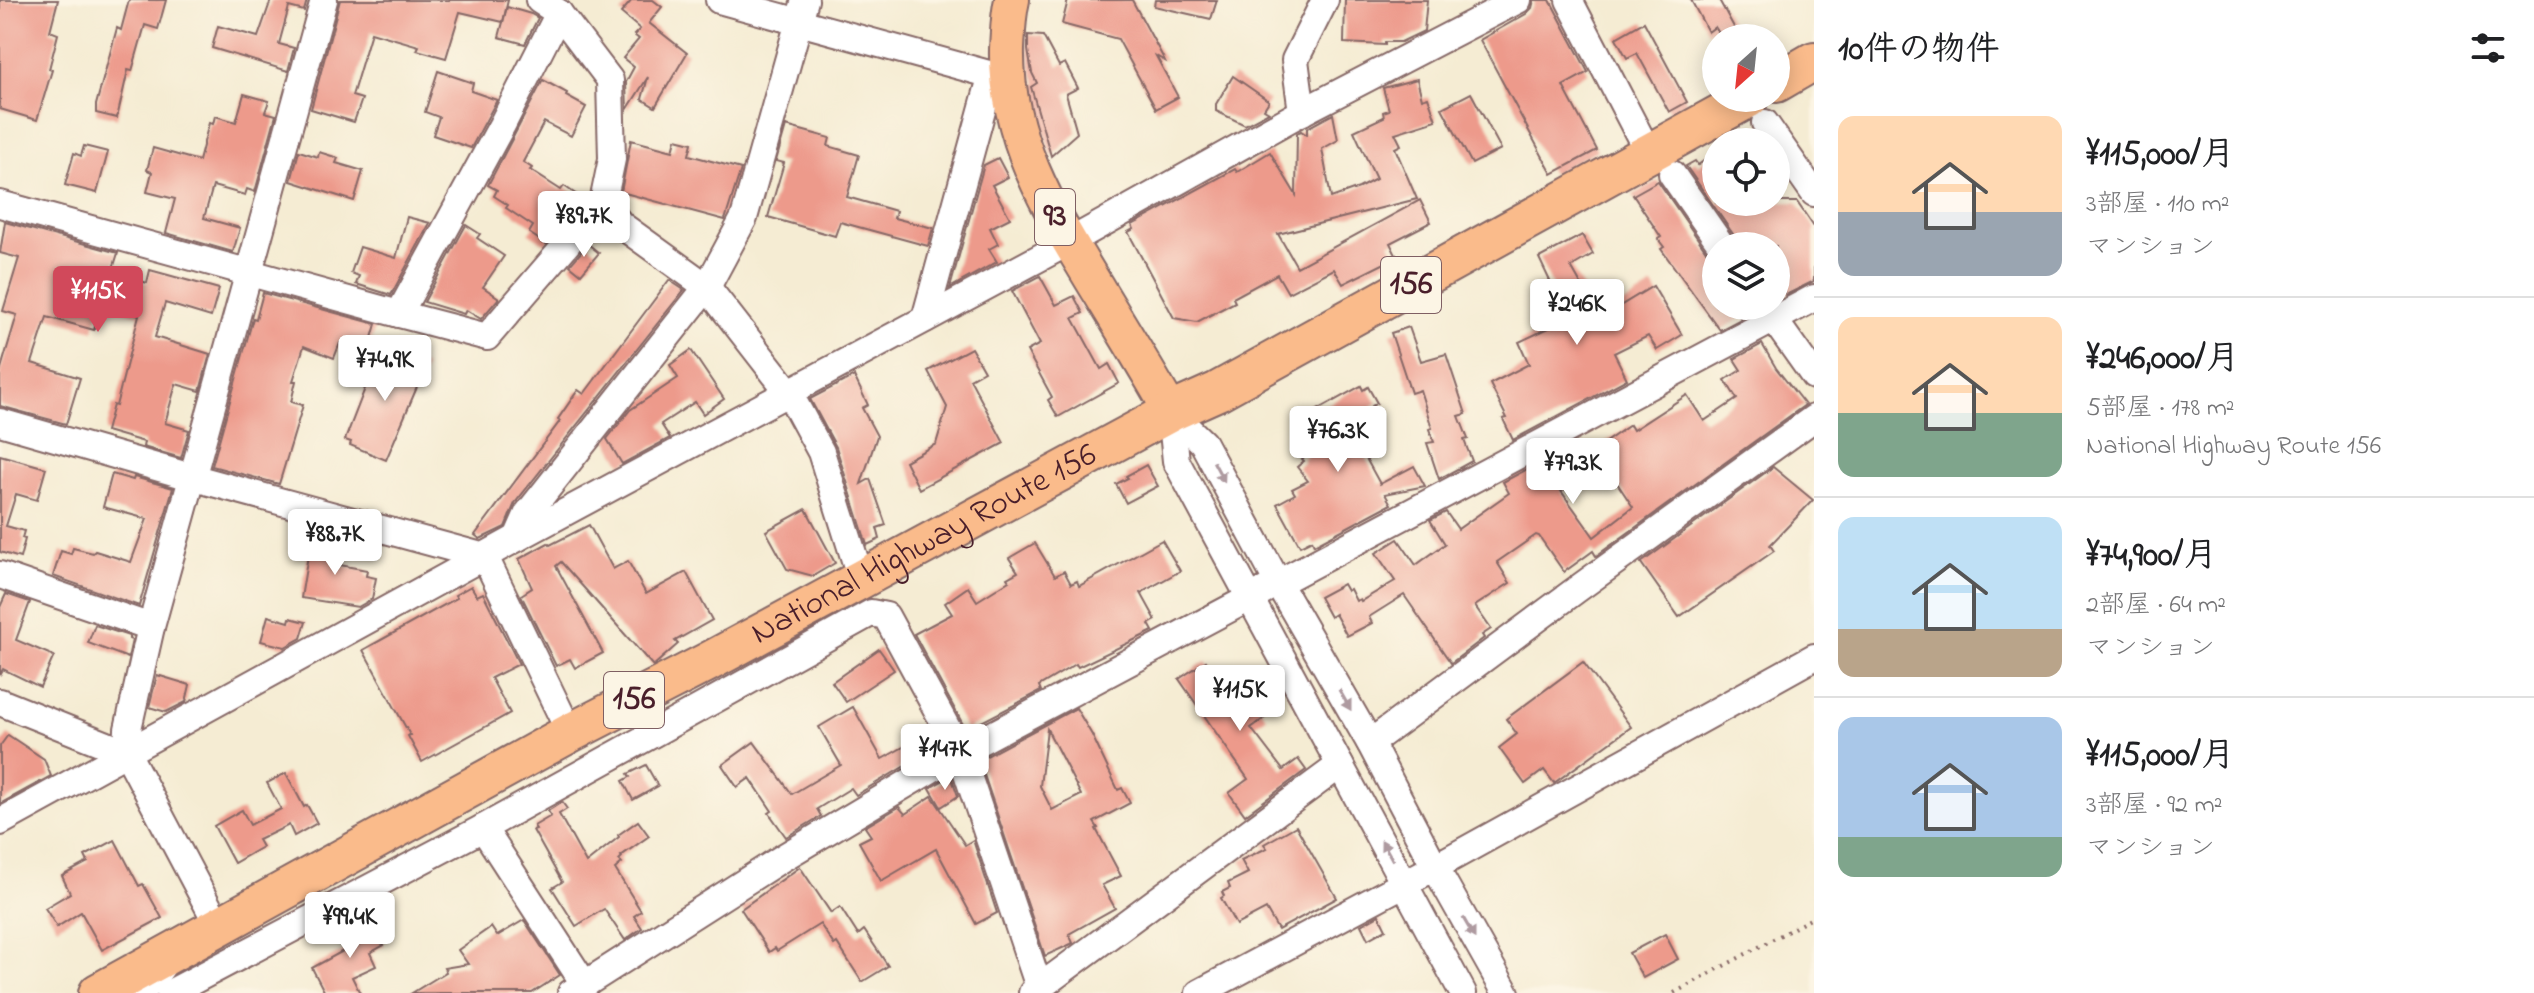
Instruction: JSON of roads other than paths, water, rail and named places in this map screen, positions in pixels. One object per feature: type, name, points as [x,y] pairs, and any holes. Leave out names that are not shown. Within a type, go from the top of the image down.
[{"type":"highway","points":[[1790,75],[1814,61]]},
{"type":"highway","name":"National Highway Route 156","points":[[98,993],[570,733],[1171,412],[1218,391],[1661,164],[1755,112]]},
{"type":"main road","name":"93","points":[[1012,0],[999,76],[1034,177],[1069,242],[1171,412]]},
{"type":"street","points":[[219,927],[127,753],[128,729],[151,627],[191,477],[324,0]]},
{"type":"street","points":[[719,0],[802,11],[999,76],[925,319]]},
{"type":"street","points":[[1302,112],[1295,60],[1325,0]]},
{"type":"street","points":[[0,822],[517,538],[1069,242],[1302,112],[1518,0]]},
{"type":"street","points":[[1569,0],[1661,164],[1712,232]]},
{"type":"street","points":[[0,204],[247,274],[399,314],[487,337],[603,202],[612,159],[610,80],[549,7],[502,125],[399,314]]},
{"type":"street","points":[[517,538],[528,513],[707,287],[744,218],[802,11]]},
{"type":"street","points":[[1758,112],[1814,193]]},
{"type":"street","points":[[603,202],[621,225],[707,287],[788,391],[821,452],[861,579]]},
{"type":"street","points":[[1790,306],[1814,298]]},
{"type":"street","points":[[483,828],[578,989],[784,857],[960,752],[1278,583],[1756,320]]},
{"type":"street","points":[[1774,320],[1814,376]]},
{"type":"street","points":[[1171,412],[1203,443],[1506,993]]},
{"type":"street","points":[[1171,412],[1176,461],[1463,993]]},
{"type":"street","points":[[1370,743],[1814,418]]},
{"type":"street","points":[[0,422],[485,557],[570,733]]},
{"type":"street","points":[[0,575],[151,627]]},
{"type":"street","points":[[170,993],[483,828],[871,613],[886,616],[960,752],[1038,991],[1340,765]]},
{"type":"street","points":[[1199,993],[1435,867],[1814,657]]},
{"type":"street","points":[[0,702],[127,753]]},
{"type":"street","points":[[142,993],[171,954]]}]
